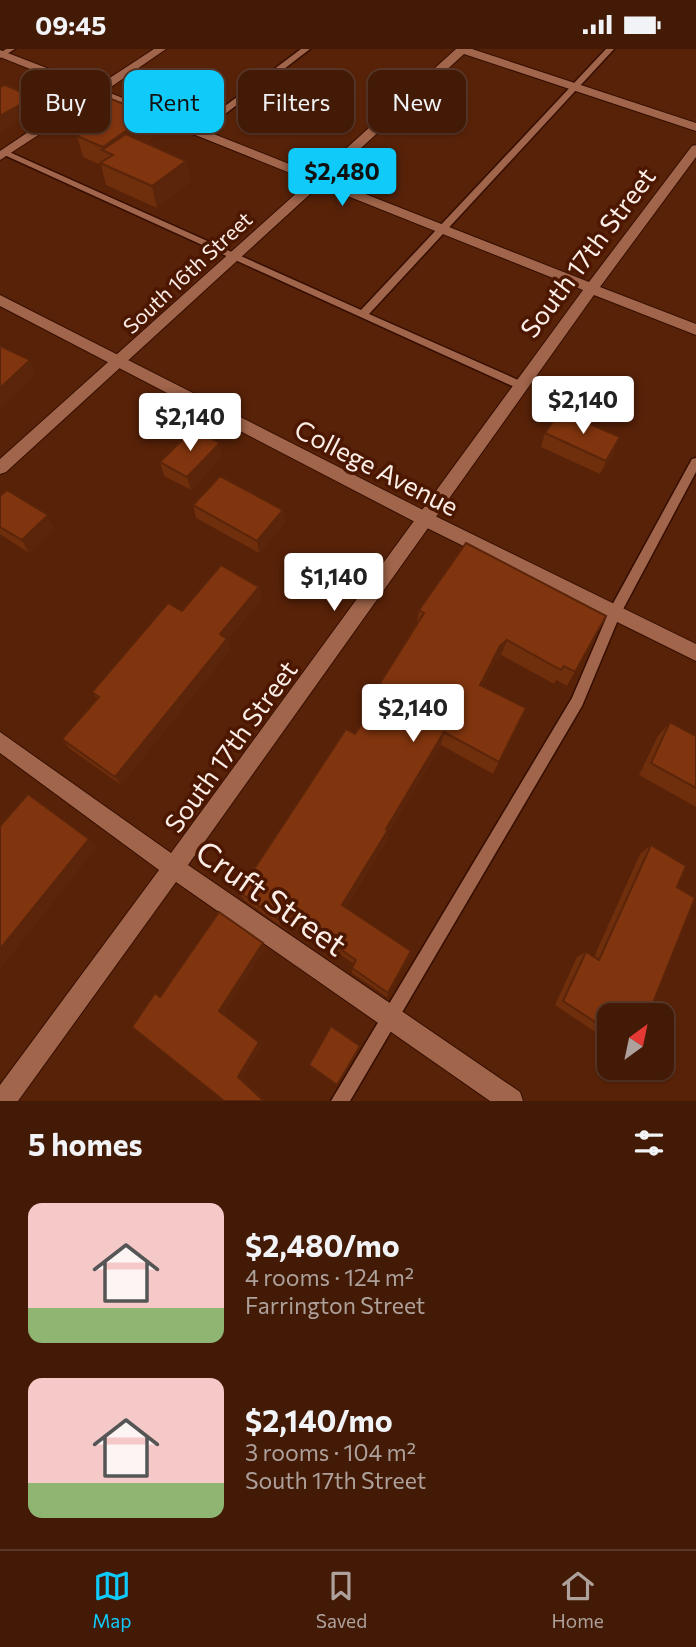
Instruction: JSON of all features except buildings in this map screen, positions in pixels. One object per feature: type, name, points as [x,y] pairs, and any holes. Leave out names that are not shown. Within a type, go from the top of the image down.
[{"type":"street","points":[[110,84],[161,49]]},
{"type":"street","points":[[462,49],[696,127]]},
{"type":"street","name":"South 16th Street","points":[[0,468],[121,362],[316,180],[462,49]]},
{"type":"street","points":[[3,53],[43,70]]},
{"type":"street","points":[[2,155],[35,133]]},
{"type":"street","points":[[198,133],[696,330]]},
{"type":"street","name":"South 17th Street","points":[[3,1101],[175,869],[520,386],[696,149]]},
{"type":"street","name":"College Avenue","points":[[0,300],[425,519],[696,653]]},
{"type":"street","name":"Cruft Street","points":[[0,741],[175,869],[511,1101]]},
{"type":"lane","points":[[224,111],[306,49]]},
{"type":"lane","points":[[362,315],[610,49]]},
{"type":"lane","points":[[2,155],[520,386]]},
{"type":"lane","points":[[340,1101],[388,1016],[577,702],[614,613],[696,462]]}]
